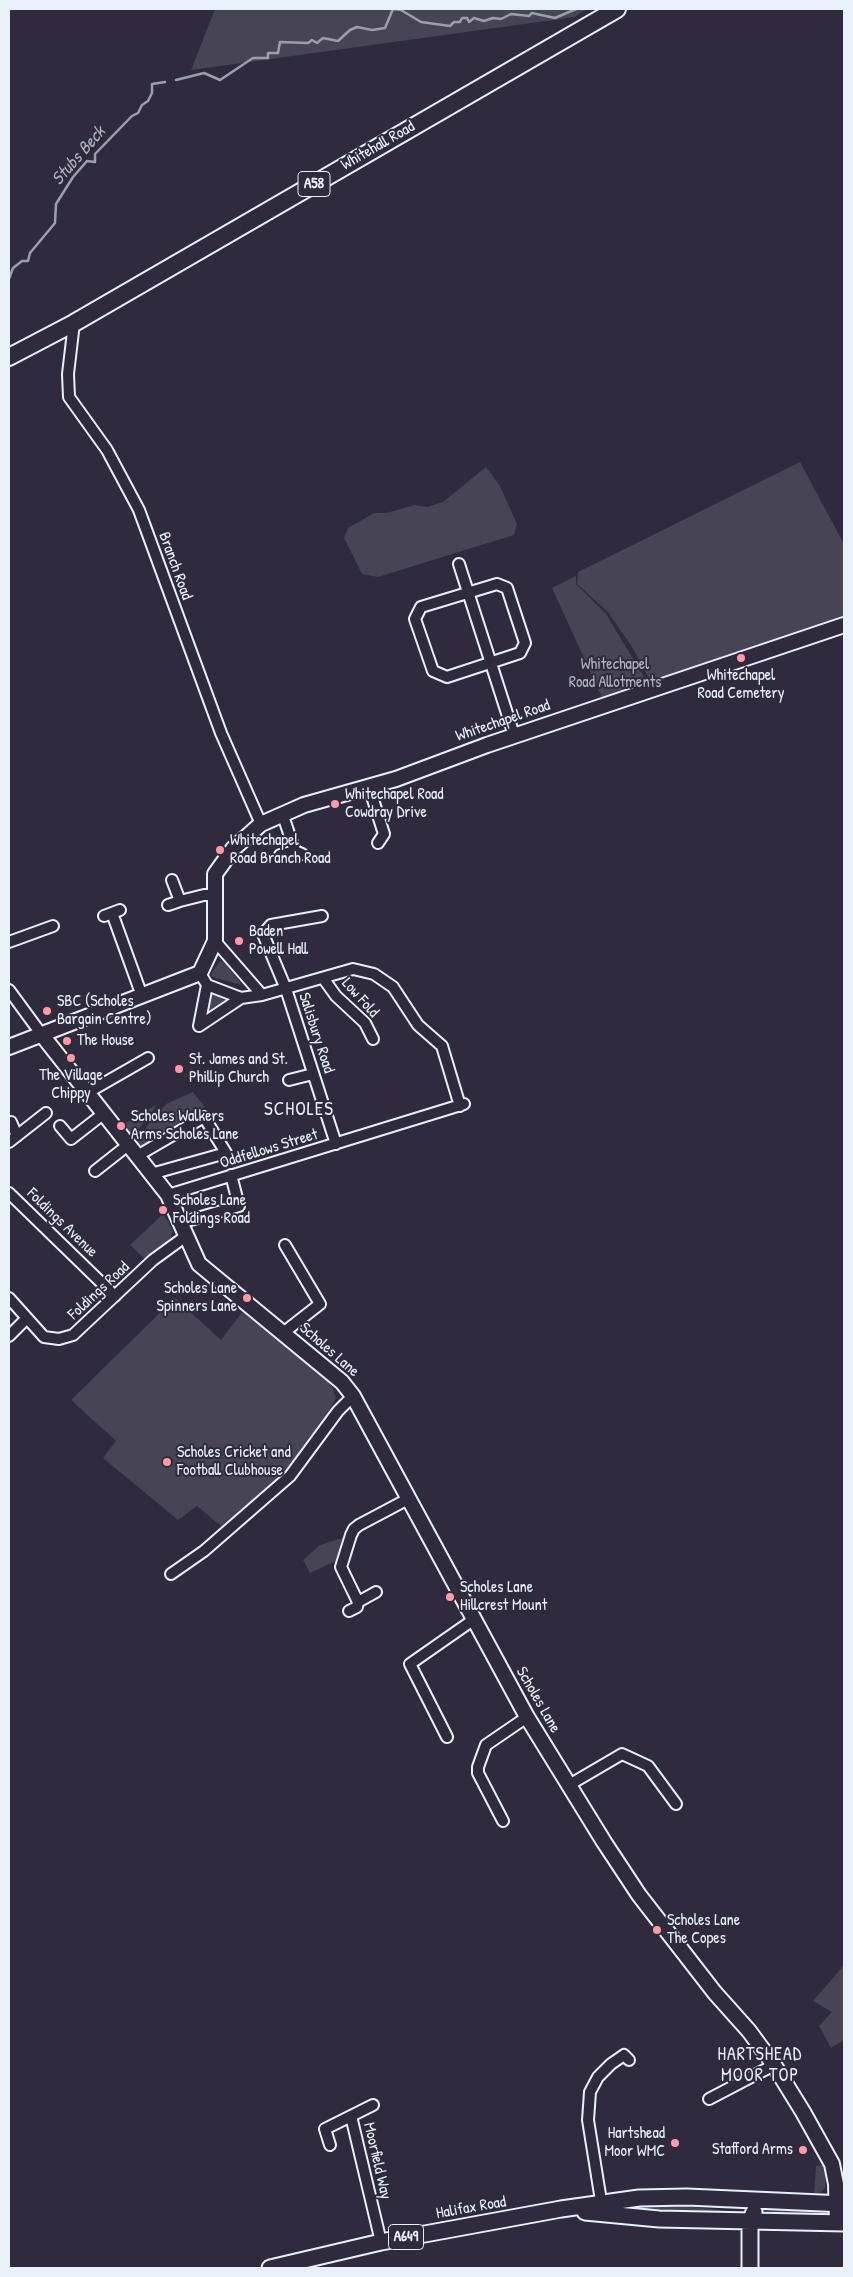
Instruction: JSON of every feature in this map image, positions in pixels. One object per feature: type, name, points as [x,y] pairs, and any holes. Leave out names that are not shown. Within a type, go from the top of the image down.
[{"type":"highway","name":"Whitehall Road","points":[[9,358],[74,323],[618,9]]},
{"type":"main road","name":"Whitechapel Road","points":[[214,942],[215,874],[223,861],[260,824],[282,814],[369,787],[514,735],[844,625]]},
{"type":"main road","points":[[10,1044],[42,1035],[142,996],[203,979],[214,942]]},
{"type":"main road","name":"Scholes Lane","points":[[42,1035],[168,1195],[199,1264],[342,1382],[353,1396],[527,1718],[569,1785],[639,1895],[774,2065],[832,2164],[840,2204],[841,2223]]},
{"type":"main road","name":"Halifax Road","points":[[602,2208],[639,2198],[762,2200],[840,2204]]},
{"type":"main road","points":[[691,2198],[710,2203],[730,2204],[743,2210],[750,2221]]},
{"type":"main road","points":[[750,2268],[750,2221],[762,2200]]},
{"type":"main road","name":"Halifax Road","points":[[270,2268],[380,2242],[561,2209],[602,2208],[659,2219],[841,2223]]},
{"type":"street","name":"Branch Road","points":[[74,323],[68,374],[69,396],[106,450],[139,510],[221,733],[260,824]]},
{"type":"street","points":[[459,564],[514,735]]},
{"type":"street","points":[[497,584],[507,588],[525,643],[520,653],[491,662],[447,677],[433,671],[415,619],[421,607],[497,584]]},
{"type":"street","points":[[369,787],[384,834],[378,843]]},
{"type":"street","points":[[280,855],[298,852],[282,814]]},
{"type":"street","points":[[172,880],[180,901]]},
{"type":"street","points":[[168,905],[204,895],[214,895]]},
{"type":"street","points":[[112,913],[142,996]]},
{"type":"street","name":"Salisbury Road","points":[[322,916],[272,925],[263,934],[286,989],[336,1144]]},
{"type":"street","points":[[9,942],[54,926]]},
{"type":"street","points":[[214,942],[262,995]]},
{"type":"street","name":"Oddfellows Street","points":[[168,1195],[462,1105],[442,1046],[418,1024],[393,987],[374,974],[353,969],[323,978]]},
{"type":"street","points":[[241,998],[203,979],[200,1026],[241,998],[262,995],[323,978]]},
{"type":"street","name":"Low Fold","points":[[323,978],[336,996],[365,1023],[374,1039]]},
{"type":"street","points":[[9,990],[42,1035]]},
{"type":"street","points":[[87,1092],[148,1058]]},
{"type":"street","points":[[289,1080],[313,1074]]},
{"type":"street","points":[[13,1139],[46,1113]]},
{"type":"street","points":[[60,1126],[71,1139],[104,1114]]},
{"type":"street","points":[[137,1156],[204,1117],[226,1153],[151,1174]]},
{"type":"street","points":[[11,1122],[13,1139]]},
{"type":"street","points":[[95,1171],[128,1145]]},
{"type":"street","name":"Foldings Road","points":[[9,1298],[44,1337],[59,1339],[73,1335],[183,1230],[239,1206],[231,1175]]},
{"type":"street","name":"Foldings Avenue","points":[[9,1193],[115,1296]]},
{"type":"street","points":[[283,1333],[320,1304],[285,1245]]},
{"type":"street","points":[[9,1336],[27,1318]]},
{"type":"street","points":[[171,1574],[204,1551],[290,1476],[338,1411],[353,1396]]},
{"type":"street","points":[[358,1602],[341,1567],[354,1529],[408,1499]]},
{"type":"street","points":[[349,1611],[357,1607],[358,1602],[376,1592]]},
{"type":"street","points":[[447,1737],[410,1664],[473,1620]]},
{"type":"street","points":[[503,1821],[478,1773],[478,1767],[486,1745],[527,1718]]},
{"type":"street","points":[[569,1785],[622,1754],[648,1766],[676,1804]]},
{"type":"street","points":[[602,2208],[588,2120],[590,2092],[598,2077],[610,2064],[624,2055],[629,2060]]},
{"type":"street","points":[[709,2099],[774,2065]]},
{"type":"street","points":[[330,2145],[322,2126],[351,2116],[373,2104]]},
{"type":"street","name":"Moorfield Way","points":[[351,2116],[380,2242]]},
{"type":"green space","points":[[215,9],[586,9],[575,17],[191,70]]},
{"type":"green space","points":[[800,462],[844,544],[844,619],[652,684],[632,647],[608,612],[577,584],[578,572]]},
{"type":"green space","points":[[486,467],[500,486],[517,524],[514,535],[378,577],[362,574],[344,538],[348,528],[374,513],[386,513],[415,505],[427,507],[443,502]]},
{"type":"green space","name":"Whitechapel Road Allotments","points":[[576,576],[576,584],[606,614],[649,685],[604,702],[552,588]]},
{"type":"green space","points":[[220,961],[224,962],[242,985],[212,977],[211,974]]},
{"type":"green space","points":[[209,990],[229,1003],[207,1016],[204,1015]]},
{"type":"green space","points":[[193,1092],[205,1107],[143,1148],[135,1142],[137,1136],[166,1104]]},
{"type":"green space","points":[[158,1104],[138,1130],[128,1133],[122,1125]]},
{"type":"green space","points":[[163,1214],[173,1230],[170,1240],[146,1260],[130,1245]]},
{"type":"green space","points":[[175,1298],[221,1340],[243,1311],[322,1374],[332,1387],[336,1398],[317,1432],[286,1471],[221,1526],[197,1506],[178,1520],[103,1458],[116,1441],[71,1400]]},
{"type":"green space","points":[[342,1538],[336,1561],[310,1573],[303,1560],[320,1545]]},
{"type":"green space","points":[[844,1965],[844,2040],[831,2048],[819,2026],[832,2012],[813,2001]]},
{"type":"green space","points":[[823,2165],[826,2175],[825,2188],[820,2193],[814,2194],[816,2166]]},
{"type":"green space","points":[[621,2204],[677,2205],[735,2212],[728,2214],[618,2210]]},
{"type":"green space","points":[[763,2207],[824,2209],[826,2212],[825,2217],[766,2215],[761,2213]]},
{"type":"waterway","name":"Stubs Beck","points":[[176,80],[204,73],[220,80],[253,58],[268,58],[268,53],[278,53],[280,42],[308,43],[312,40],[317,43],[323,38],[338,41],[350,30],[357,27],[372,30],[385,28],[393,9]]},
{"type":"waterway","name":"Stubs Beck","points":[[394,9],[401,10],[421,22],[450,26],[454,22],[460,22],[462,18],[467,18],[469,22],[474,18],[484,21],[493,18],[501,19],[511,14],[529,16],[532,13],[555,18],[576,9]]},
{"type":"waterway","name":"Stubs Beck","points":[[9,279],[13,268],[22,261],[28,261],[30,253],[55,223],[56,204],[73,177],[87,161],[95,162],[95,154],[132,116],[138,113],[152,93],[152,84],[165,82]]},
{"type":"place","name":"Whitechapel Road Cemetery","points":[[741,658]]},
{"type":"place","name":"Whitechapel Road Cowdray Drive","points":[[335,804]]},
{"type":"place","name":"Whitechapel Road Branch Road","points":[[220,850]]},
{"type":"place","name":"Baden Powell Hall","points":[[239,941]]},
{"type":"place","name":"SBC (Scholes Bargain Centre)","points":[[47,1011]]},
{"type":"place","name":"The House","points":[[67,1041]]},
{"type":"place","name":"The Village Chippy","points":[[71,1058]]},
{"type":"place","name":"St. James and St. Phillip Church","points":[[179,1069]]},
{"type":"place","name":"Scholes Walkers Arms Scholes Lane","points":[[121,1126]]},
{"type":"place","name":"Scholes Lane Foldings Road","points":[[163,1210]]},
{"type":"place","name":"Scholes Lane Spinners Lane","points":[[247,1298]]},
{"type":"place","name":"Scholes Cricket and Football Clubhouse","points":[[167,1462]]},
{"type":"place","name":"Scholes Lane Hillcrest Mount","points":[[450,1597]]},
{"type":"place","name":"Scholes Lane The Copes","points":[[657,1930]]},
{"type":"place","name":"Hartshead Moor WMC","points":[[675,2143]]},
{"type":"place","name":"Stafford Arms","points":[[803,2150]]},
{"type":"district","name":"SCHOLES","points":[[299,1110]]},
{"type":"district","name":"HARTSHEAD MOOR TOP","points":[[760,2065]]}]
